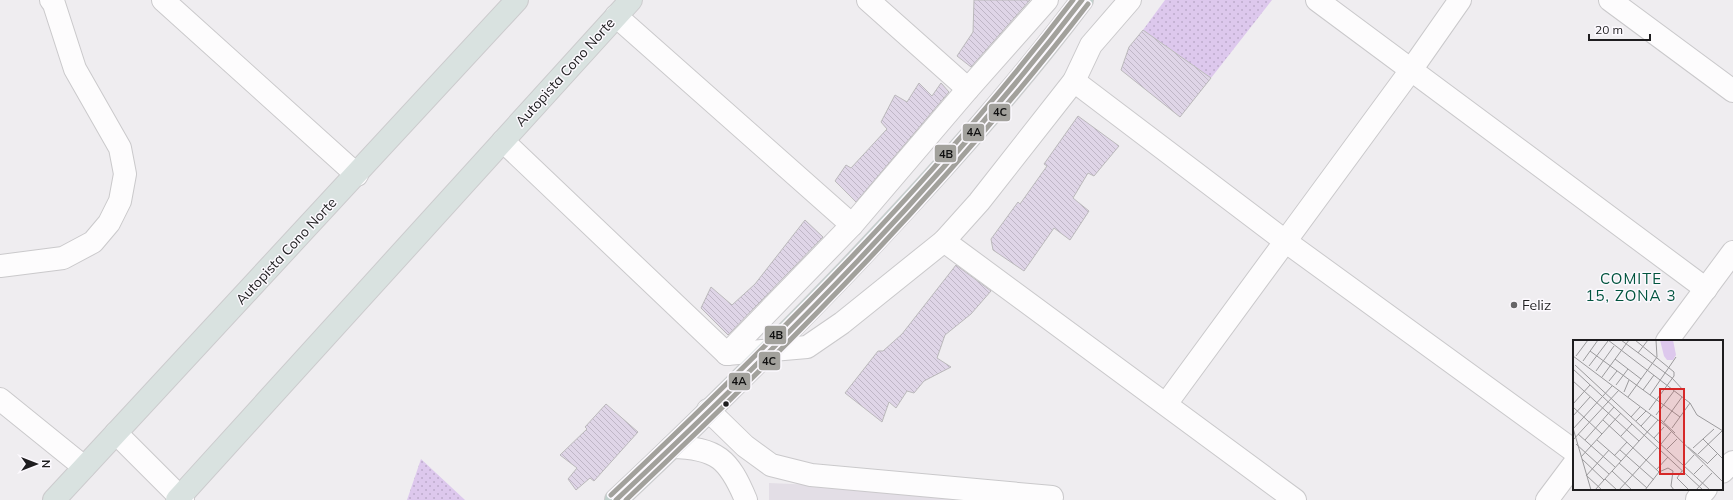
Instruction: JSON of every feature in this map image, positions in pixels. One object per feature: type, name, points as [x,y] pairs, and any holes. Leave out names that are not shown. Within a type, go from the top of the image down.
[{"type":"highway","points":[[616,500],[772,349],[945,166],[1046,48],[1082,0]]},
{"type":"main road","name":"Autopista Cono Norte","points":[[54,500],[357,175],[517,0]]},
{"type":"main road","name":"Autopista Cono Norte","points":[[180,499],[631,0]]},
{"type":"street","points":[[0,266],[63,258],[94,242],[109,223],[120,200],[125,174],[120,148],[76,69],[54,4],[51,0]]},
{"type":"street","points":[[163,0],[357,175]]},
{"type":"street","points":[[868,0],[968,89]]},
{"type":"street","points":[[727,354],[852,225],[968,89],[1047,0]]},
{"type":"street","points":[[503,141],[727,354],[807,347],[842,323],[944,240],[979,202],[1074,81],[1092,45],[1130,0]]},
{"type":"street","points":[[1317,0],[1706,289]]},
{"type":"street","points":[[1166,404],[1411,70],[1460,0]]},
{"type":"street","points":[[1610,0],[1733,90]]},
{"type":"street","points":[[616,16],[852,225]]},
{"type":"street","points":[[1074,81],[1285,241],[1573,451]]},
{"type":"street","points":[[944,240],[1295,500]]},
{"type":"street","points":[[1668,340],[1733,252]]},
{"type":"street","points":[[0,399],[84,467]]},
{"type":"street","points":[[708,410],[745,446],[771,465],[811,475],[1052,497]]},
{"type":"street","points":[[116,433],[180,499]]},
{"type":"street","points":[[672,447],[704,450],[726,463],[746,500]]},
{"type":"street","points":[[1723,471],[1733,462]]},
{"type":"street","points":[[1547,500],[1573,465]]},
{"type":"shaded area","points":[[1165,0],[1272,0],[1211,78],[1143,30]]},
{"type":"shaded area","points":[[421,459],[465,500],[407,500]]},
{"type":"shaded area","points":[[769,483],[909,489],[998,500],[769,500]]},
{"type":"building","points":[[974,0],[1030,0],[971,67],[957,56],[973,32]]},
{"type":"building","points":[[1143,30],[1211,78],[1180,117],[1121,70],[1129,47]]},
{"type":"building","points":[[919,83],[932,96],[941,83],[949,92],[856,202],[835,181],[846,165],[851,168],[887,129],[881,122],[895,95],[907,102]]},
{"type":"building","points":[[1078,116],[1119,146],[1094,176],[1088,173],[1073,198],[1089,211],[1070,240],[1054,228],[1024,271],[993,250],[991,239],[1018,202],[1020,204],[1047,166],[1044,164]]},
{"type":"building","points":[[805,220],[823,237],[728,335],[701,308],[711,287],[732,305],[755,284]]},
{"type":"building","points":[[956,265],[991,291],[971,314],[945,335],[937,358],[951,367],[924,381],[914,393],[907,391],[896,408],[889,402],[882,422],[845,393],[878,351],[883,351],[902,334]]},
{"type":"building","points":[[606,404],[638,432],[594,481],[590,478],[576,490],[568,479],[577,468],[560,455],[587,429],[585,427]]},
{"type":"transit line","name":"4B","points":[[611,495],[793,317],[910,194],[1021,66],[1073,0]]},
{"type":"transit line","name":"4A","points":[[616,500],[800,321],[917,197],[974,133],[1082,0]]},
{"type":"transit line","name":"4C","points":[[626,500],[748,382],[867,261],[981,135],[1088,4]]},
{"type":"place","name":"Feliz","points":[[1514,305]]},
{"type":"district","name":"COMITE 15, ZONA 3","points":[[1631,286]]}]
